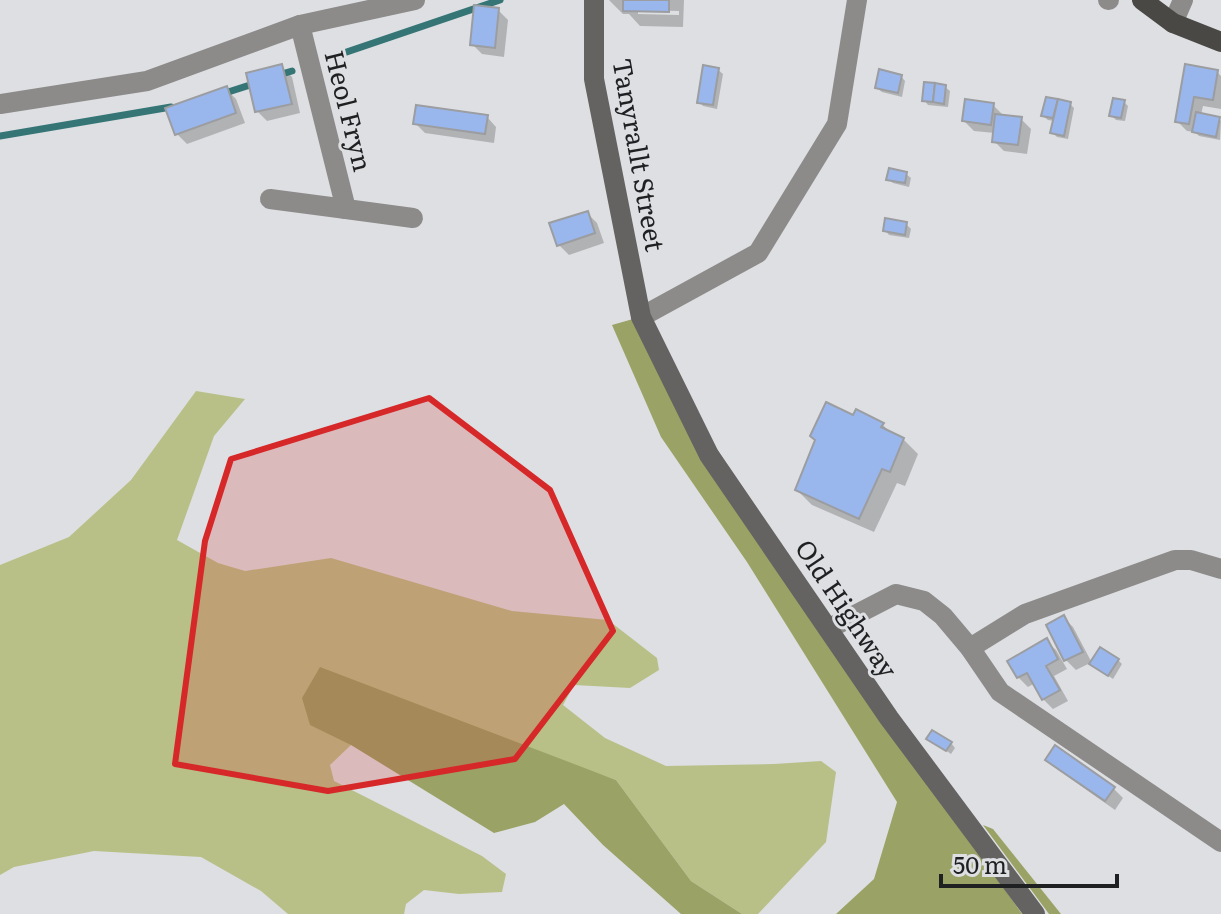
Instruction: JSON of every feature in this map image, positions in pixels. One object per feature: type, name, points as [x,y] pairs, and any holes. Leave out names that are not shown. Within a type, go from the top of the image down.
[{"type":"main road","points":[[1142,0],[1173,23],[1221,42]]},
{"type":"street","points":[[0,104],[147,81],[300,25],[415,0]]},
{"type":"street","name":"Tanyrallt Street","points":[[594,0],[594,79],[641,317]]},
{"type":"street","points":[[641,317],[758,253],[837,124],[857,0]]},
{"type":"street","points":[[1173,23],[1183,0]]},
{"type":"street","name":"Heol Fryn","points":[[300,25],[346,209]]},
{"type":"street","name":"Heol Fryn","points":[[270,199],[413,218]]},
{"type":"street","name":"Old Highway","points":[[641,317],[709,455],[889,718],[1035,914]]},
{"type":"street","points":[[970,648],[1025,614],[1143,570],[1175,560],[1191,560],[1221,569]]},
{"type":"street","points":[[828,629],[896,594],[924,601],[943,616],[970,648],[1000,692],[1221,842]]},
{"type":"highlighted area","points":[[429,398],[550,490],[613,631],[515,759],[328,791],[175,764],[205,541],[231,459]]},
{"type":"green space","points":[[633,319],[960,826],[1022,914],[836,914],[874,879],[897,802],[747,562],[661,437],[612,325]]},
{"type":"green space","points":[[196,391],[245,399],[214,436],[177,540],[218,563],[245,571],[331,558],[512,611],[608,620],[657,658],[659,670],[630,688],[574,685],[563,705],[605,738],[666,766],[821,761],[836,772],[826,842],[758,914],[742,914],[691,881],[616,780],[547,755],[351,745],[330,765],[334,781],[482,856],[506,874],[502,892],[459,894],[424,890],[406,904],[404,914],[288,914],[261,891],[201,857],[94,851],[14,867],[0,875],[0,565],[69,537],[131,480]]},
{"type":"green space","points":[[320,667],[616,780],[691,881],[742,914],[681,914],[603,845],[564,804],[535,822],[494,833],[351,745],[310,725],[302,698]]},
{"type":"green space","points":[[983,825],[993,829],[1061,914],[1049,914]]},
{"type":"building","points":[[623,0],[669,0],[669,12],[623,11]]},
{"type":"building","points":[[474,5],[499,8],[495,48],[470,45]]},
{"type":"building","points":[[282,64],[292,104],[255,112],[246,73]]},
{"type":"building","points":[[1185,64],[1218,70],[1213,100],[1194,97],[1189,124],[1175,122]]},
{"type":"building","points":[[703,65],[719,68],[713,105],[697,103]]},
{"type":"building","points":[[879,69],[902,75],[898,93],[875,88]]},
{"type":"building","points":[[924,82],[935,83],[933,102],[922,101]]},
{"type":"building","points":[[935,83],[946,85],[944,104],[933,102]]},
{"type":"building","points":[[227,86],[236,113],[175,135],[165,108]]},
{"type":"building","points":[[1046,97],[1058,99],[1053,118],[1041,116]]},
{"type":"building","points":[[1113,98],[1125,100],[1121,118],[1109,116]]},
{"type":"building","points":[[965,99],[994,103],[991,125],[962,121]]},
{"type":"building","points":[[1058,99],[1071,102],[1064,136],[1050,133]]},
{"type":"building","points":[[416,105],[488,115],[485,134],[413,124]]},
{"type":"building","points":[[1196,112],[1220,117],[1216,137],[1192,132]]},
{"type":"building","points":[[995,114],[1022,117],[1018,145],[992,142]]},
{"type":"building","points":[[889,168],[907,172],[905,183],[886,180]]},
{"type":"building","points":[[588,211],[595,233],[557,246],[549,223]]},
{"type":"building","points":[[885,218],[907,222],[905,235],[883,231]]},
{"type":"building","points":[[826,402],[853,415],[856,409],[884,423],[881,427],[904,438],[890,472],[882,469],[859,519],[795,490],[815,440],[810,436]]},
{"type":"building","points":[[1064,615],[1083,652],[1064,661],[1046,625]]},
{"type":"building","points":[[1047,638],[1058,659],[1046,666],[1060,690],[1042,700],[1027,673],[1017,678],[1007,661]]},
{"type":"building","points":[[1100,647],[1119,659],[1108,676],[1089,664]]},
{"type":"building","points":[[932,730],[952,742],[946,751],[926,739]]},
{"type":"building","points":[[1055,745],[1115,787],[1105,801],[1045,760]]},
{"type":"waterway","points":[[329,58],[500,0]]},
{"type":"waterway","points":[[275,76],[292,71]]},
{"type":"waterway","points":[[222,94],[256,83]]},
{"type":"waterway","points":[[0,136],[171,107]]}]
